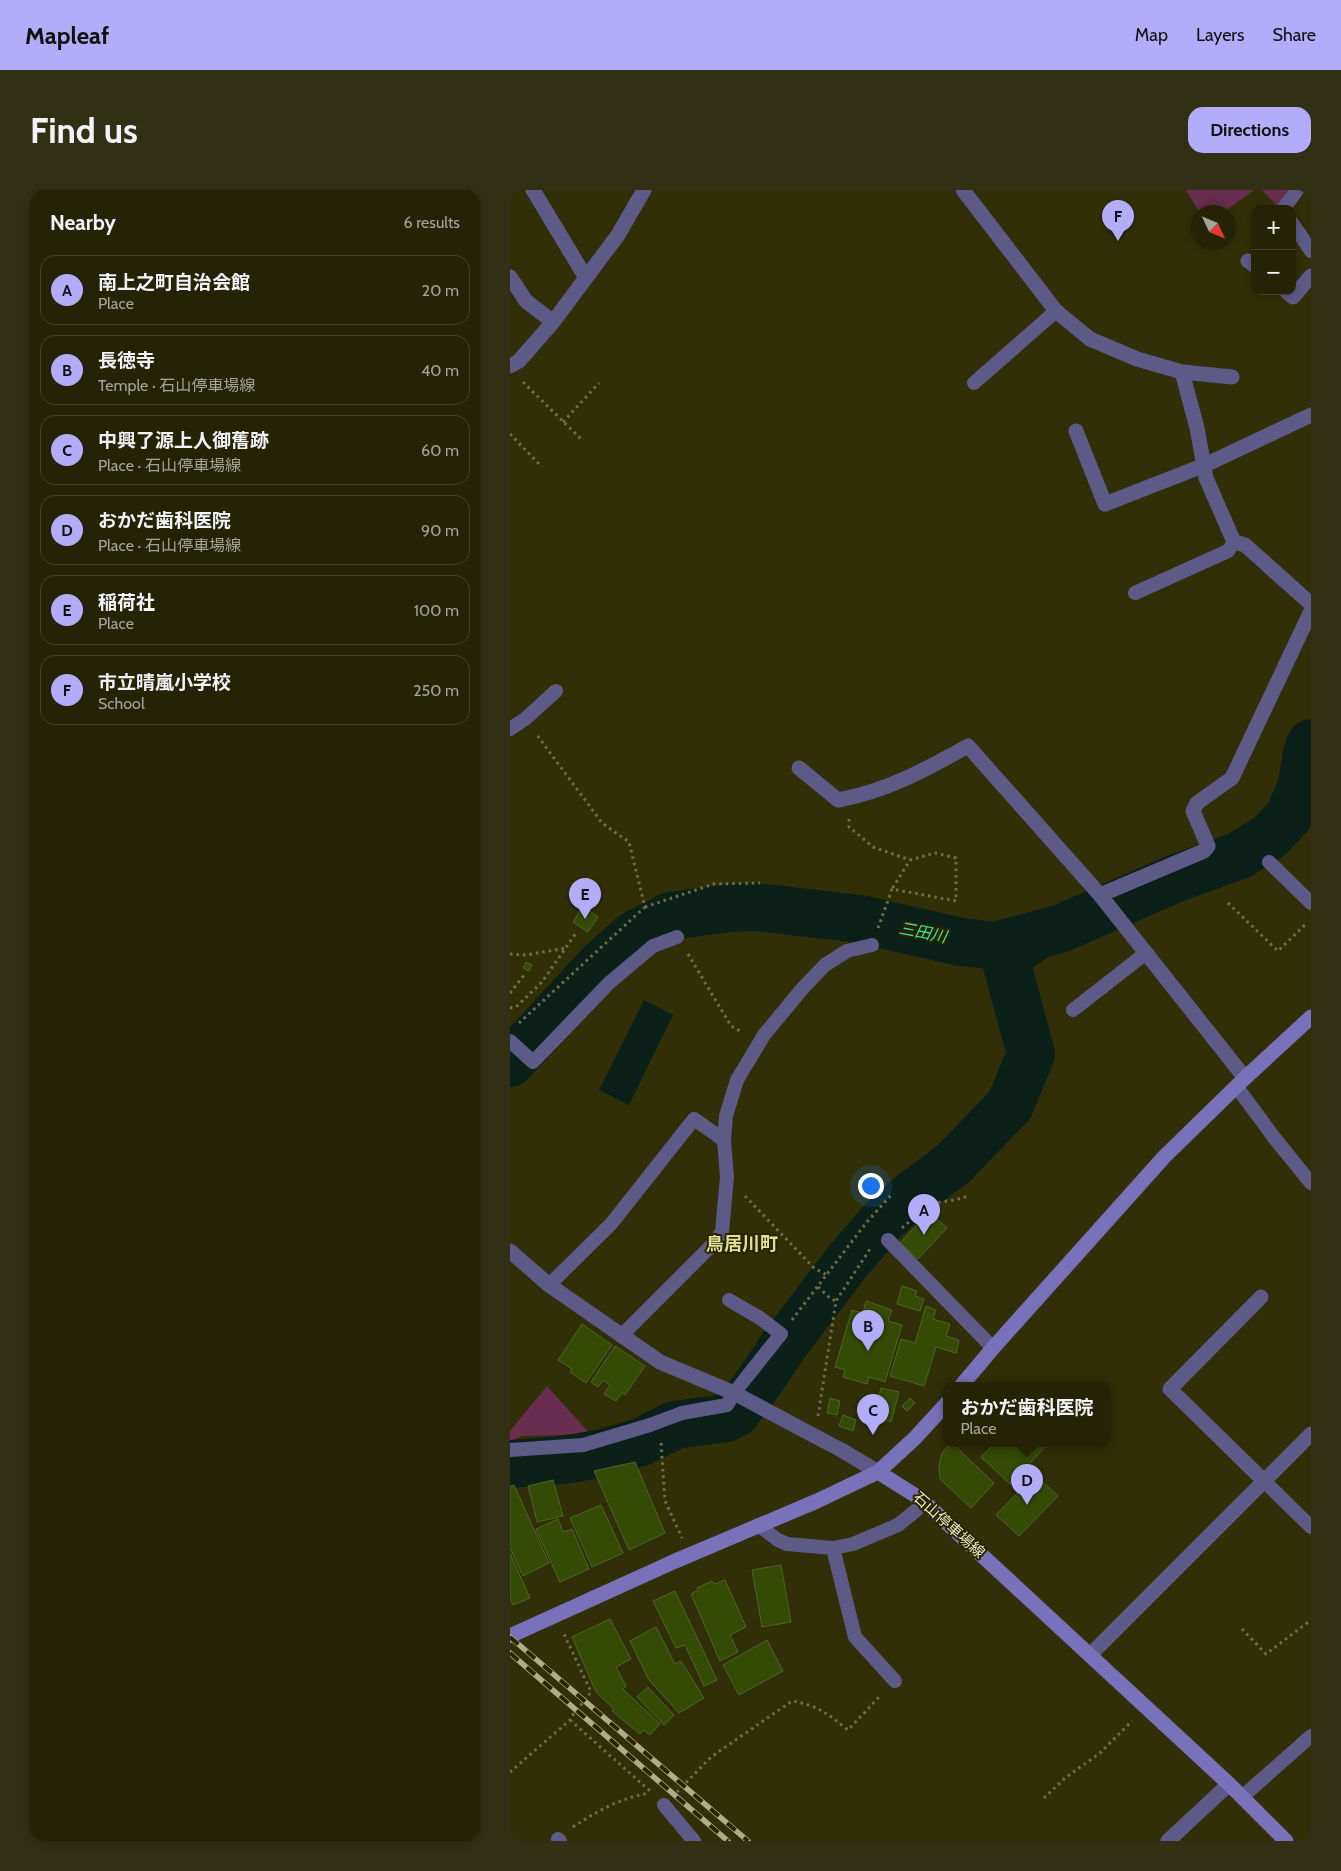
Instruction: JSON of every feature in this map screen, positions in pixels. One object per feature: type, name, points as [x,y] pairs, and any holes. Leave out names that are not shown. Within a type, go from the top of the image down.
[{"type":"main road","points":[[964,1382],[1164,1157],[1311,1017]]},
{"type":"main road","points":[[510,1636],[878,1472],[915,1438],[943,1407]]},
{"type":"main road","name":"石山停車場線","points":[[878,1472],[908,1489],[925,1502],[1242,1797],[1286,1841]]},
{"type":"street","points":[[533,190],[586,278]]},
{"type":"street","points":[[510,366],[519,361],[586,278],[618,235],[644,190]]},
{"type":"street","points":[[963,190],[1056,311],[1090,339],[1137,359],[1182,372],[1232,376]]},
{"type":"street","points":[[1296,294],[1311,276]]},
{"type":"street","points":[[510,277],[526,301],[552,322]]},
{"type":"street","points":[[1182,372],[1197,428],[1206,478],[1234,542],[1245,545],[1311,604]]},
{"type":"street","points":[[1076,431],[1105,504],[1205,465],[1310,417]]},
{"type":"street","points":[[1102,898],[1204,851],[1208,846],[1193,811],[1197,803],[1232,778],[1311,611]]},
{"type":"street","points":[[799,768],[838,800],[861,796],[916,775],[968,746],[1102,898],[1146,953],[1241,1082]]},
{"type":"street","points":[[510,1251],[549,1285],[660,1362],[736,1393],[878,1472]]},
{"type":"street","points":[[1261,1297],[1170,1389],[1264,1480]]},
{"type":"street","points":[[1090,1655],[1311,1434]]},
{"type":"street","points":[[1168,1841],[1228,1784]]},
{"type":"lane","points":[[1285,205],[1297,190]]},
{"type":"lane","points":[[1296,229],[1311,251]]},
{"type":"lane","points":[[974,383],[1056,311]]},
{"type":"lane","points":[[1135,593],[1228,551],[1234,542]]},
{"type":"lane","points":[[510,729],[525,719],[556,691]]},
{"type":"lane","points":[[1269,862],[1311,903]]},
{"type":"lane","points":[[512,1042],[533,1062],[609,983],[653,946],[676,937]]},
{"type":"lane","points":[[621,1336],[712,1245],[722,1232],[727,1177],[724,1140],[726,1116],[737,1080],[760,1041],[802,989],[825,965],[847,951],[872,945]]},
{"type":"lane","points":[[1073,1010],[1146,953]]},
{"type":"lane","points":[[1241,1082],[1276,1140],[1311,1183]]},
{"type":"lane","points":[[549,1285],[611,1224],[694,1119],[724,1140]]},
{"type":"lane","points":[[888,1240],[993,1348]]},
{"type":"lane","points":[[510,1450],[583,1445],[650,1425],[682,1413],[728,1405],[781,1334],[760,1318],[729,1300]]},
{"type":"lane","points":[[1264,1480],[1311,1527]]},
{"type":"lane","points":[[758,1525],[778,1540],[787,1544],[833,1548],[853,1544],[898,1525],[925,1502]]},
{"type":"lane","points":[[833,1548],[855,1637],[895,1680]]},
{"type":"lane","points":[[1242,1797],[1311,1736]]},
{"type":"lane","points":[[664,1805],[694,1841]]},
{"type":"path","points":[[510,366],[529,389],[584,441]]},
{"type":"path","points":[[563,422],[599,383]]},
{"type":"path","points":[[510,434],[542,467]]},
{"type":"path","points":[[525,719],[602,823],[629,842],[645,908]]},
{"type":"path","points":[[848,798],[849,827],[873,847],[910,860],[935,853],[956,858],[956,900],[892,889]]},
{"type":"path","points":[[883,912],[892,889],[910,860]]},
{"type":"path","points":[[517,1025],[645,908],[714,884],[760,883]]},
{"type":"path","points":[[1228,903],[1278,951],[1311,919]]},
{"type":"path","points":[[510,1008],[516,1007],[542,982],[576,933]]},
{"type":"path","points":[[676,937],[731,1026],[760,1041]]},
{"type":"path","points":[[510,954],[526,955],[566,947]]},
{"type":"path","points":[[510,993],[524,974]]},
{"type":"path","points":[[727,1177],[814,1268],[828,1275]]},
{"type":"path","points":[[781,1334],[819,1288],[866,1223],[893,1194]]},
{"type":"path","points":[[811,1434],[817,1419],[836,1301],[868,1252],[876,1244],[888,1240],[929,1204],[969,1196]]},
{"type":"path","points":[[819,1288],[836,1301]]},
{"type":"path","points":[[661,1444],[665,1500],[689,1555]]},
{"type":"path","points":[[1242,1629],[1266,1654],[1311,1620]]},
{"type":"path","points":[[510,1772],[570,1720],[591,1692],[564,1633]]},
{"type":"path","points":[[664,1805],[711,1757],[792,1701],[809,1704],[825,1711],[848,1730],[895,1680]]},
{"type":"path","points":[[1044,1798],[1065,1778],[1100,1754],[1146,1707]]},
{"type":"path","points":[[559,1840],[588,1817],[605,1808],[637,1795],[652,1793],[570,1720]]},
{"type":"shaded area","points":[[1186,190],[1254,190],[1234,205],[1195,205]]},
{"type":"shaded area","points":[[1262,190],[1293,190],[1276,205]]},
{"type":"shaded area","points":[[644,1000],[673,1015],[629,1105],[599,1090]]},
{"type":"shaded area","points":[[547,1386],[590,1434],[522,1436],[510,1442],[510,1431]]},
{"type":"building","points":[[583,906],[598,917],[588,932],[573,922]]},
{"type":"building","points":[[526,962],[532,965],[529,971],[523,968]]},
{"type":"building","points":[[929,1212],[947,1228],[918,1259],[900,1243]]},
{"type":"building","points":[[902,1286],[917,1291],[915,1296],[924,1299],[920,1311],[897,1304]]},
{"type":"building","points":[[866,1301],[892,1310],[888,1321],[902,1325],[885,1382],[869,1377],[867,1384],[843,1377],[845,1370],[835,1367],[852,1310],[863,1313]]},
{"type":"building","points":[[926,1306],[936,1310],[933,1319],[950,1324],[946,1336],[959,1340],[956,1353],[936,1347],[924,1386],[890,1376],[901,1339],[915,1343]]},
{"type":"building","points":[[582,1324],[612,1345],[586,1383],[570,1372],[572,1369],[558,1360]]},
{"type":"building","points":[[615,1346],[645,1366],[625,1395],[622,1393],[616,1401],[604,1394],[610,1385],[603,1380],[598,1387],[591,1382]]},
{"type":"building","points":[[881,1388],[899,1392],[891,1422],[874,1418]]},
{"type":"building","points":[[830,1398],[840,1401],[837,1415],[827,1413]]},
{"type":"building","points":[[910,1398],[915,1403],[907,1411],[902,1406]]},
{"type":"building","points":[[843,1415],[856,1420],[853,1431],[839,1426]]},
{"type":"building","points":[[947,1447],[956,1447],[994,1483],[971,1508],[940,1479],[939,1465],[942,1453]]},
{"type":"building","points":[[991,1447],[1045,1447],[1010,1484],[981,1457]]},
{"type":"building","points":[[635,1462],[665,1533],[629,1550],[594,1471]]},
{"type":"building","points":[[1035,1475],[1058,1496],[1019,1536],[996,1515]]},
{"type":"building","points":[[553,1480],[563,1516],[537,1522],[528,1486]]},
{"type":"building","points":[[514,1485],[549,1563],[523,1576],[510,1548],[510,1486]]},
{"type":"building","points":[[601,1505],[623,1553],[592,1567],[570,1518]]},
{"type":"building","points":[[558,1519],[563,1532],[572,1529],[589,1569],[560,1582],[536,1529]]},
{"type":"building","points":[[510,1553],[530,1598],[513,1605],[510,1598]]},
{"type":"building","points":[[781,1565],[791,1622],[762,1627],[752,1570]]},
{"type":"building","points":[[725,1580],[746,1627],[730,1635],[738,1652],[720,1661],[691,1594],[698,1590],[697,1588],[712,1581],[715,1584]]},
{"type":"building","points":[[675,1591],[717,1680],[704,1686],[685,1645],[676,1648],[653,1601]]},
{"type":"building","points":[[610,1619],[631,1659],[616,1667],[626,1686],[623,1689],[660,1724],[650,1735],[644,1730],[640,1734],[612,1711],[614,1709],[596,1692],[572,1637]]},
{"type":"building","points":[[656,1627],[675,1664],[681,1661],[704,1698],[679,1713],[649,1680],[630,1641]]},
{"type":"building","points":[[767,1640],[783,1671],[739,1695],[723,1665]]},
{"type":"building","points":[[648,1687],[674,1715],[664,1725],[637,1697]]},
{"type":"waterway","name":"三田川","points":[[510,1063],[601,964],[635,934],[670,916],[729,908],[756,907],[860,919],[961,942],[996,946],[1062,928],[1174,879],[1240,855],[1269,837],[1289,816],[1302,785],[1307,753],[1311,743]]},
{"type":"waterway","points":[[510,1464],[563,1460],[599,1454],[641,1442],[675,1425],[726,1418],[736,1413],[784,1345],[847,1262],[883,1220],[914,1193],[953,1164],[1010,1105],[1031,1054],[1007,965],[1009,955],[1035,937]]},
{"type":"railway","points":[[510,1637],[748,1841]]},
{"type":"railway","points":[[510,1653],[728,1841]]},
{"type":"place","name":"市立晴嵐小学校","points":[[1118,241]]},
{"type":"place","name":"稲荷社","points":[[585,919]]},
{"type":"place","name":"南上之町自治会館","points":[[924,1235]]},
{"type":"place","name":"長徳寺","points":[[868,1351]]},
{"type":"place","name":"中興了源上人御𦾔跡","points":[[873,1435]]},
{"type":"place","name":"おかだ歯科医院","points":[[1027,1505]]},
{"type":"district","name":"鳥居川町","points":[[742,1244]]}]
